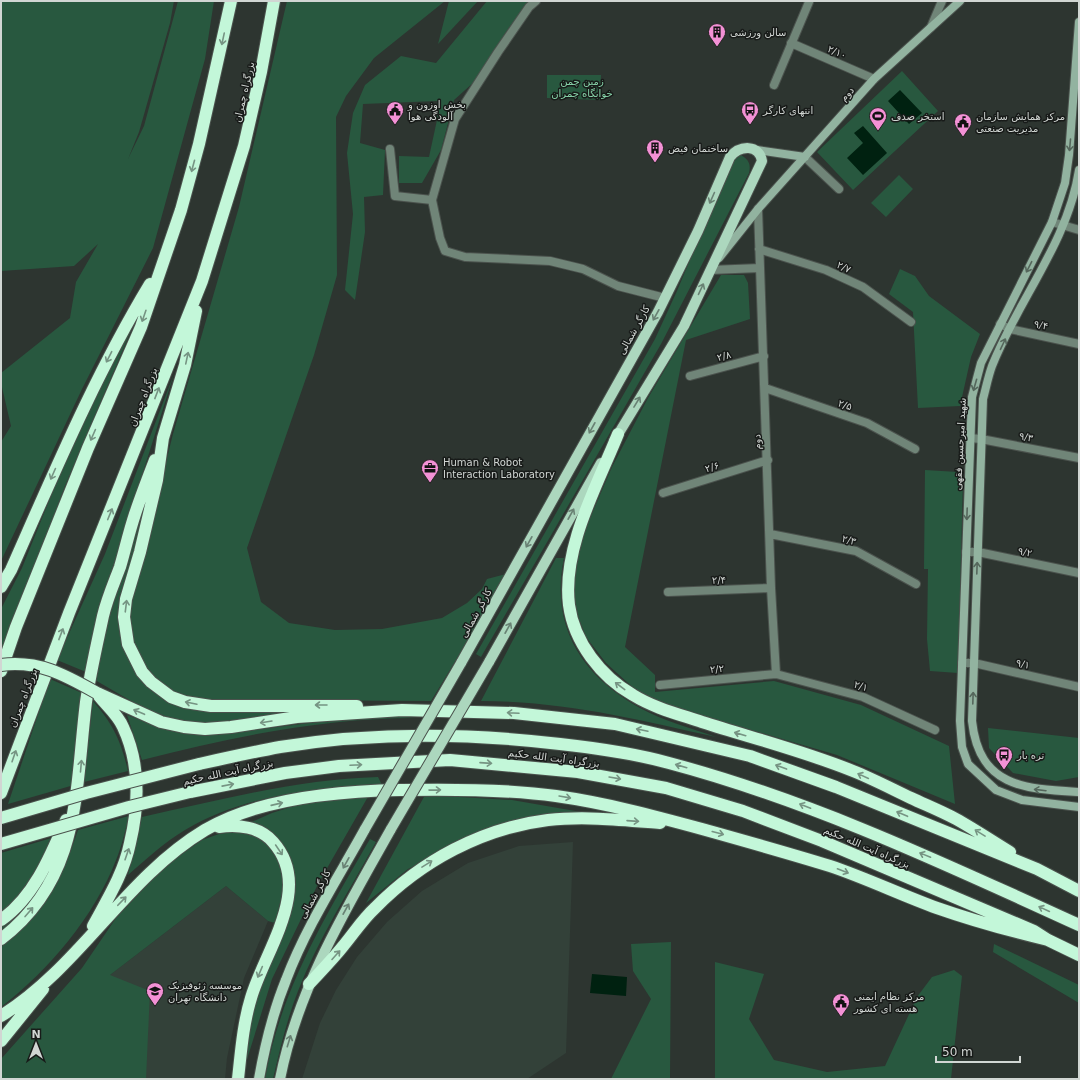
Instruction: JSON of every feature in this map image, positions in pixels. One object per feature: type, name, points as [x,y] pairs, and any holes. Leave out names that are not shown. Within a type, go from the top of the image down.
[{"type":"highway","points":[[1,671],[16,626],[88,448],[140,327],[182,210],[199,144],[231,1]]},
{"type":"highway","name":"بزرگراه چمران","points":[[1,792],[69,613],[202,281],[244,146],[261,72],[274,1]]},
{"type":"highway","points":[[1,587],[11,570],[89,395],[127,322],[163,262]]},
{"type":"highway","points":[[1,939],[19,923],[36,904],[52,881],[66,848],[78,791],[86,701],[104,614],[135,514],[163,438],[185,365],[202,281]]},
{"type":"highway","points":[[618,434],[578,532],[569,564],[568,577],[569,607],[580,641],[605,673],[617,685],[633,695],[663,709],[853,771],[955,819],[1037,869],[1079,891]]},
{"type":"highway","points":[[163,438],[156,486],[140,552],[126,599],[124,617],[128,644],[142,672],[160,690],[171,697],[197,705],[346,705],[402,710],[514,713],[596,721],[743,754],[836,787],[1037,869]]},
{"type":"highway","points":[[1,652],[16,626]]},
{"type":"highway","points":[[1,665],[23,665],[64,674],[97,693],[161,722],[184,727],[205,729],[231,727],[297,717],[402,710]]},
{"type":"highway","points":[[85,939],[115,885],[127,854],[130,844],[137,791],[136,763],[123,725],[97,693]]},
{"type":"highway","name":"بزرگراه آیت الله حکیم","points":[[1,818],[86,793],[199,764],[280,747],[346,739],[430,735],[515,738],[600,749],[667,762],[754,787],[833,817],[932,858],[1079,925]]},
{"type":"highway","name":"بزرگراه آیت الله حکیم","points":[[1,844],[129,807],[190,792],[285,773],[339,766],[442,760],[526,766],[578,772],[666,788],[743,811],[822,841],[1034,931],[1048,940],[1079,955]]},
{"type":"highway","points":[[1,1041],[85,939],[151,871],[183,845],[206,829],[264,807],[294,800],[368,790],[434,790],[555,796],[634,810],[833,867],[938,908],[987,925],[1048,940]]},
{"type":"highway","points":[[4,918],[22,900],[50,857],[78,791]]},
{"type":"highway","points":[[309,984],[343,947],[374,909],[392,891],[427,864],[469,842],[523,825],[548,820],[608,819],[690,826]]},
{"type":"highway","points":[[206,829],[227,826],[243,826],[256,830],[269,837],[283,856],[289,879],[287,908],[256,981],[248,1009],[238,1079]]},
{"type":"highway","points":[[1,1016],[59,970]]},
{"type":"main road","name":"کارگر شمالی","points":[[258,1079],[272,1018],[286,979],[312,924],[365,829],[462,664],[665,298],[691,245],[728,162],[734,152],[740,149],[745,147],[757,150]]},
{"type":"main road","points":[[280,1079],[288,1043],[309,984],[337,925],[391,829],[489,662],[618,434],[684,326],[762,161],[761,155],[757,150]]},
{"type":"street","points":[[536,1],[529,8],[498,52],[455,119],[432,200],[440,238],[446,250],[465,256],[550,261],[583,269],[618,286],[665,298]]},
{"type":"street","points":[[931,28],[942,1]]},
{"type":"street","name":"دوم","points":[[710,270],[758,209],[874,79],[960,1]]},
{"type":"street","points":[[774,85],[809,2]]},
{"type":"street","name":"شهید امیرحسین فقهی","points":[[1079,22],[1076,118],[1065,183],[1052,222],[981,363],[972,397],[969,438],[960,721],[962,747],[968,764],[996,790],[1022,800],[1079,807]]},
{"type":"street","name":"۲/۱۰","points":[[791,43],[874,79]]},
{"type":"street","points":[[390,149],[395,196],[432,200]]},
{"type":"street","points":[[757,150],[805,157],[839,189]]},
{"type":"street","name":"شهید امیرحسین فقهی","points":[[1079,170],[1077,186],[1063,226],[992,367],[983,399],[972,721],[974,740],[987,765],[999,775],[1014,784],[1038,790],[1079,792]]},
{"type":"street","name":"دوم","points":[[758,209],[768,460],[771,588],[776,674]]},
{"type":"street","points":[[1052,222],[1079,230]]},
{"type":"street","name":"۲/۷","points":[[759,249],[826,270],[863,287],[911,322]]},
{"type":"street","points":[[710,270],[760,268]]},
{"type":"street","name":"۹/۴","points":[[1000,324],[1010,329],[1079,344]]},
{"type":"street","name":"۲/۸","points":[[690,376],[764,356]]},
{"type":"street","name":"۲/۵","points":[[765,388],[867,423],[915,449]]},
{"type":"street","name":"۹/۳","points":[[969,438],[1079,458]]},
{"type":"street","name":"۲/۶","points":[[663,493],[768,460]]},
{"type":"street","name":"۲/۳","points":[[770,534],[856,551],[916,584]]},
{"type":"street","name":"۹/۲","points":[[966,552],[978,552],[1079,573]]},
{"type":"street","name":"۲/۴","points":[[668,592],[771,588]]},
{"type":"street","name":"۹/۱","points":[[962,663],[974,663],[1079,687]]},
{"type":"street","name":"۲/۲","points":[[660,685],[776,674]]},
{"type":"street","name":"۲/۱","points":[[776,674],[863,696],[935,730]]},
{"type":"shaded area","points":[[900,90],[922,113],[909,124],[888,101]]},
{"type":"shaded area","points":[[863,126],[887,153],[863,175],[847,158],[863,143],[854,133]]},
{"type":"shaded area","points":[[573,842],[566,1053],[527,1079],[302,1079],[320,1023],[336,990],[357,957],[387,922],[422,891],[468,863],[519,846]]},
{"type":"shaded area","name":"موسسه ژئوفیزیک دانشگاه تهران","points":[[226,886],[268,921],[244,978],[227,1058],[225,1079],[1,1079],[110,975]]},
{"type":"shaded area","points":[[592,974],[627,977],[626,996],[590,993]]},
{"type":"green space","points":[[1,1],[174,1],[170,23],[139,132],[128,159],[144,126],[178,1],[214,1],[205,59],[153,248],[82,389],[1,561],[1,442],[11,426],[1,383],[1,373],[70,318],[76,282],[98,244],[74,266],[1,271]]},
{"type":"green space","points":[[287,1],[445,1],[374,58],[346,96],[336,117],[337,275],[314,355],[247,548],[261,602],[289,623],[335,630],[382,629],[442,618],[467,603],[482,589],[487,579],[506,574],[478,624],[431,701],[262,700],[225,702],[182,697],[152,678],[135,652],[128,614],[173,434],[239,207]]},
{"type":"green space","points":[[449,1],[478,1],[438,44]]},
{"type":"green space","points":[[487,1],[530,1],[508,29],[474,82],[454,100],[441,150],[422,183],[399,183],[399,156],[429,157],[437,120],[437,101],[363,104],[360,143],[385,150],[383,195],[364,197],[365,232],[355,300],[345,290],[353,214],[347,153],[353,113],[365,85],[401,56],[436,63]]},
{"type":"green space","name":"استخر صدف","points":[[902,71],[938,111],[853,190],[817,152]]},
{"type":"green space","name":"زمین چمن خوابگاه چمران","points":[[547,75],[601,75],[600,100],[547,98]]},
{"type":"green space","points":[[741,155],[749,162],[749,173],[661,344],[481,657],[476,654],[655,339],[677,291],[731,162],[736,157]]},
{"type":"green space","points":[[899,175],[913,189],[886,217],[871,203]]},
{"type":"green space","points":[[900,269],[915,276],[929,296],[980,334],[971,357],[960,406],[918,408],[913,312],[889,294]]},
{"type":"green space","points":[[721,275],[744,275],[748,283],[750,319],[686,340],[625,647],[655,675],[655,692],[774,681],[861,705],[949,746],[955,804],[837,755],[676,708],[640,694],[606,663],[586,637],[575,609],[573,563],[584,532],[612,467],[648,398]]},
{"type":"green space","points":[[134,324],[65,486],[1,657],[1,609],[22,568],[57,481],[103,380]]},
{"type":"green space","points":[[174,374],[96,621],[86,672],[57,660],[105,554]]},
{"type":"green space","points":[[925,470],[958,472],[963,479],[958,673],[930,671],[927,639],[928,569],[924,569]]},
{"type":"green space","points":[[153,479],[120,623],[122,638],[127,653],[133,667],[142,680],[165,700],[195,710],[220,711],[353,708],[247,722],[202,723],[179,721],[145,709],[95,680],[109,618]]},
{"type":"green space","points":[[556,558],[564,558],[561,583],[562,605],[566,627],[586,664],[601,680],[619,695],[640,708],[668,721],[716,737],[600,712],[541,704],[481,701]]},
{"type":"green space","points":[[50,679],[82,693],[74,785],[8,804]]},
{"type":"green space","points":[[93,701],[106,717],[115,733],[128,771],[84,782]]},
{"type":"green space","points":[[127,715],[159,727],[200,734],[238,732],[372,715],[416,718],[347,721],[278,730],[142,760]]},
{"type":"green space","points":[[988,728],[1079,738],[1079,777],[1056,781],[1013,773],[989,748]]},
{"type":"green space","points":[[378,777],[382,785],[306,791],[255,801],[207,818],[170,840],[128,875],[142,817],[230,797],[289,786]]},
{"type":"green space","points":[[369,795],[318,884],[272,979],[244,1069],[252,1018],[258,992],[270,941],[291,866],[247,824],[272,813],[303,803]]},
{"type":"green space","points":[[425,795],[512,800],[581,812],[561,813],[423,862],[408,869],[366,903]]},
{"type":"green space","points":[[129,816],[122,844],[107,881],[83,922],[53,959],[1,1007],[1,946],[29,921],[50,895],[65,865],[78,830]]},
{"type":"green space","points":[[240,831],[261,838],[278,856],[282,866],[283,888],[275,923],[268,921],[226,886],[110,975],[150,991],[146,1079],[1,1079],[1,1059],[82,968],[116,918],[167,864],[202,840],[219,834]]},
{"type":"green space","points":[[65,834],[47,875],[40,887],[24,910],[1,931],[1,853]]},
{"type":"green space","points":[[370,839],[376,842],[324,934],[298,991],[287,1023],[273,1079],[265,1079],[272,1047],[293,984],[321,925]]},
{"type":"green space","points":[[671,942],[670,1079],[611,1079],[651,999],[633,971],[631,944]]},
{"type":"green space","points":[[994,944],[1079,985],[1079,1003],[993,952]]},
{"type":"green space","points":[[715,962],[764,974],[749,1019],[774,1060],[827,1072],[885,1066],[917,997],[932,977],[954,970],[962,976],[951,1079],[715,1079]]},
{"type":"place","name":"سالن ورزشی","points":[[717,47]]},
{"type":"place","name":"بخش اوزون و آلودگی هوا","points":[[395,125]]},
{"type":"place","name":"انتهای کارگر","points":[[750,125]]},
{"type":"place","name":"استخر صدف","points":[[878,131]]},
{"type":"place","name":"مرکز همایش سازمان مدیریت صنعتی","points":[[963,137]]},
{"type":"place","name":"ساختمان فیض","points":[[655,163]]},
{"type":"place","name":"Human & Robot Interaction Laboratory","points":[[430,483]]},
{"type":"place","name":"تره بار","points":[[1004,770]]},
{"type":"place","name":"موسسه ژئوفیزیک دانشگاه تهران","points":[[155,1006]]},
{"type":"place","name":"مرکز نظام ایمنی هسته ای کشور","points":[[841,1017]]}]
